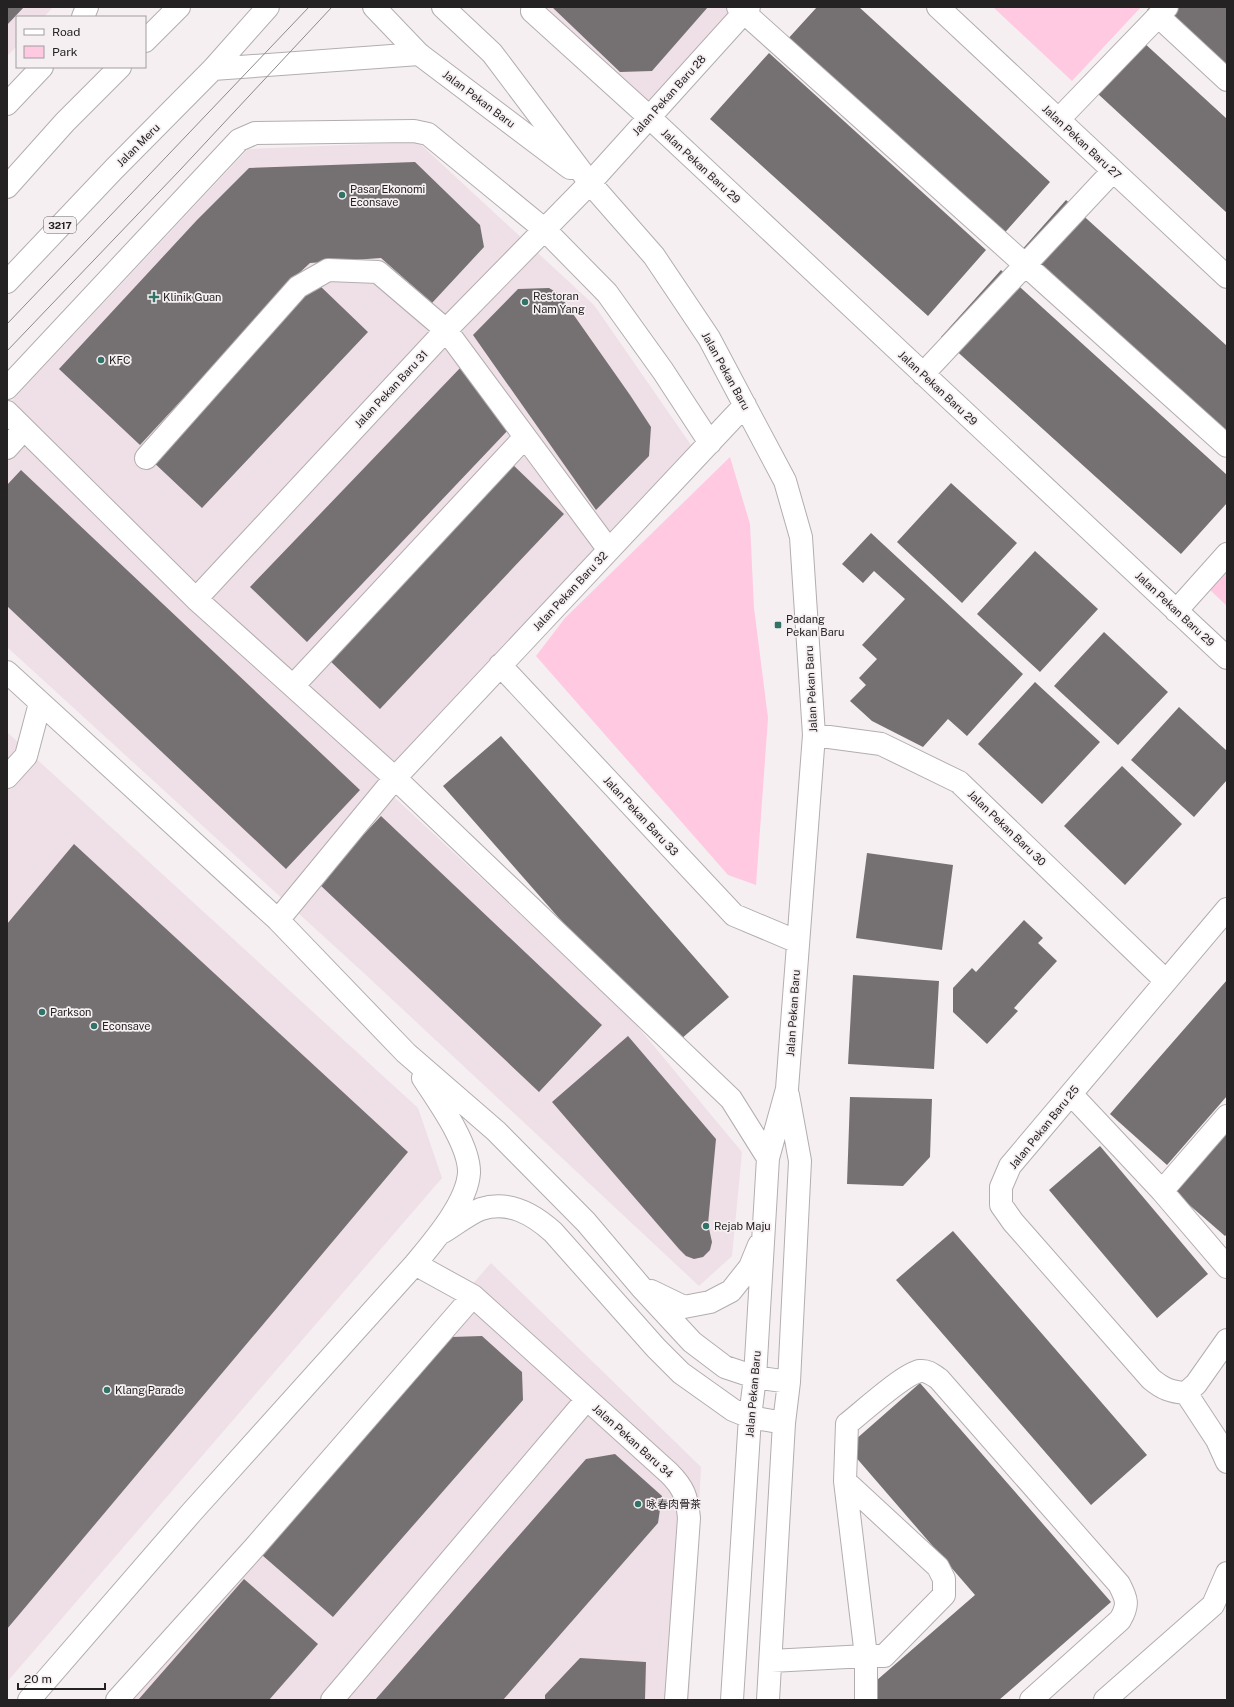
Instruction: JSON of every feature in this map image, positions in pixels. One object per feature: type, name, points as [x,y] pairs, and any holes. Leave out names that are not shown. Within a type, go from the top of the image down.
[{"type":"main road","points":[[146,40],[166,20],[171,7]]},
{"type":"main road","points":[[146,40],[179,7]]},
{"type":"main road","name":"Jalan Meru","points":[[7,282],[114,169],[213,69],[268,7]]},
{"type":"main road","name":"Jalan Pekan Baru","points":[[374,7],[419,54],[590,183]]},
{"type":"main road","name":"Jalan Pekan Baru","points":[[443,7],[492,52],[590,183],[654,256],[709,338],[785,481],[801,537],[814,735],[787,1090],[768,1158],[755,1376],[750,1417],[732,1700]]},
{"type":"main road","name":"Jalan Pekan Baru 29","points":[[533,7],[532,11],[649,117],[1227,658]]},
{"type":"main road","name":"Jalan Pekan Baru 27","points":[[938,7],[1227,277]]},
{"type":"main road","points":[[744,9],[1025,265],[1227,446]]},
{"type":"main road","name":"Jalan Pekan Baru 28","points":[[590,183],[744,9]]},
{"type":"main road","points":[[1059,119],[1162,12],[1227,80]]},
{"type":"main road","points":[[213,69],[419,54]]},
{"type":"main road","points":[[7,104],[41,68]]},
{"type":"main road","points":[[7,187],[71,117],[119,68]]},
{"type":"main road","points":[[7,388],[239,140],[255,133],[414,131],[428,134],[545,230],[607,293],[663,371],[710,442]]},
{"type":"main road","points":[[923,374],[1113,171]]},
{"type":"main road","name":"Jalan Pekan Baru 31","points":[[196,599],[446,330],[590,183]]},
{"type":"main road","points":[[146,458],[298,287],[328,270],[378,272],[446,330],[609,550]]},
{"type":"main road","name":"Jalan Pekan Baru 32","points":[[278,920],[395,778],[745,405]]},
{"type":"main road","points":[[7,412],[196,599],[395,778],[731,1099],[768,1158]]},
{"type":"main road","points":[[7,448],[24,429]]},
{"type":"main road","points":[[293,686],[526,437]]},
{"type":"main road","points":[[1176,610],[1227,554]]},
{"type":"main road","name":"Jalan Pekan Baru 33","points":[[500,665],[734,915],[798,942]]},
{"type":"main road","points":[[7,672],[278,920],[406,1053],[496,1131],[586,1222],[641,1287],[692,1342],[725,1367],[755,1376],[789,1382]]},
{"type":"main road","points":[[7,777],[26,756],[40,702]]},
{"type":"main road","name":"Jalan Pekan Baru 30","points":[[814,735],[881,744],[959,782],[1166,981]]},
{"type":"main road","name":"Jalan Pekan Baru 25","points":[[1186,1393],[1173,1392],[1163,1389],[1151,1379],[1013,1222],[1001,1205],[1001,1187],[1010,1166],[1227,909]]},
{"type":"main road","points":[[29,1700],[197,1507],[415,1264],[440,1233],[465,1193],[469,1173],[468,1157],[440,1104],[406,1053]]},
{"type":"main road","name":"Jalan Pekan Baru","points":[[768,1700],[784,1423],[789,1382],[800,1161],[787,1090]]},
{"type":"main road","points":[[1071,1094],[1162,1191],[1227,1267]]},
{"type":"main road","points":[[1162,1191],[1227,1116]]},
{"type":"main road","points":[[440,1233],[480,1209],[500,1206],[520,1209],[538,1218],[553,1232],[656,1348],[682,1373],[733,1410],[750,1417],[784,1423]]},
{"type":"main road","points":[[641,1287],[684,1307],[710,1302],[731,1291],[750,1267],[763,1236]]},
{"type":"main road","name":"Jalan Pekan Baru 34","points":[[415,1264],[473,1296],[669,1473],[680,1485],[687,1500],[689,1518],[676,1700]]},
{"type":"main road","points":[[117,1700],[254,1548],[473,1296]]},
{"type":"main road","points":[[1227,1340],[1196,1384],[1186,1393],[1217,1440],[1227,1462]]},
{"type":"main road","points":[[866,1700],[866,1656],[844,1481],[847,1424],[908,1376],[920,1371],[930,1373],[939,1379],[1119,1584],[1125,1595],[1127,1608],[1120,1620],[1031,1700]]},
{"type":"main road","points":[[332,1700],[587,1399]]},
{"type":"main road","points":[[771,1661],[884,1656],[944,1595],[944,1579],[938,1567],[844,1481]]},
{"type":"main road","points":[[1105,1700],[1213,1605],[1227,1573]]},
{"type":"shaded area","points":[[7,7],[53,7],[45,16],[16,16],[16,47],[7,56]]},
{"type":"shaded area","points":[[543,7],[726,7],[731,12],[648,103]]},
{"type":"shaded area","points":[[418,142],[594,305],[691,445],[612,529],[380,784],[628,1015],[742,1152],[732,1256],[699,1286],[366,975],[7,647],[7,406],[248,149]]},
{"type":"shaded area","name":"Klang Parade","points":[[7,732],[418,1108],[442,1178],[7,1682]]},
{"type":"shaded area","points":[[491,1263],[701,1467],[689,1700],[108,1700]]},
{"type":"green space","points":[[993,7],[1141,7],[1072,81]]},
{"type":"green space","points":[[730,457],[750,524],[754,608],[768,718],[756,885],[728,875],[536,656],[565,618]]},
{"type":"green space","points":[[1227,572],[1227,606],[1210,590]]},
{"type":"building","points":[[7,7],[24,7],[7,25]]},
{"type":"building","points":[[552,7],[708,7],[652,71],[620,72]]},
{"type":"building","points":[[817,7],[859,7],[1050,182],[1000,238],[786,41]]},
{"type":"building","points":[[1150,7],[1227,7],[1227,86],[1147,10]]},
{"type":"building","points":[[1130,30],[1227,119],[1227,213],[1084,81]]},
{"type":"building","points":[[769,53],[986,250],[928,316],[710,119]]},
{"type":"building","points":[[415,162],[480,225],[484,247],[432,303],[381,258],[310,263],[297,275],[140,445],[59,369],[197,220],[249,168]]},
{"type":"building","points":[[1066,200],[1227,346],[1227,441],[1019,253]]},
{"type":"building","points":[[1001,270],[1227,475],[1227,503],[1181,554],[941,337]]},
{"type":"building","points":[[317,283],[368,332],[202,508],[150,459]]},
{"type":"building","points":[[549,288],[559,294],[651,427],[649,456],[596,510],[473,335],[518,289]]},
{"type":"building","points":[[462,366],[510,428],[307,642],[250,587]]},
{"type":"building","points":[[510,462],[564,514],[380,709],[326,657]]},
{"type":"building","points":[[21,470],[360,790],[286,869],[7,606],[7,485]]},
{"type":"building","points":[[951,483],[1017,543],[962,603],[897,542]]},
{"type":"building","points":[[871,533],[1023,674],[967,736],[948,719],[923,747],[872,721],[850,701],[866,685],[859,678],[877,659],[862,645],[905,599],[874,571],[863,583],[842,564]]},
{"type":"building","points":[[1035,551],[1098,609],[1040,672],[977,614]]},
{"type":"building","points":[[1104,632],[1168,692],[1118,745],[1054,686]]},
{"type":"building","points":[[1035,682],[1100,742],[1042,804],[978,744]]},
{"type":"building","points":[[1179,707],[1227,751],[1227,780],[1194,817],[1131,760]]},
{"type":"building","points":[[501,736],[729,997],[672,1047],[443,786]]},
{"type":"building","points":[[1122,766],[1182,824],[1125,885],[1064,826]]},
{"type":"building","points":[[381,816],[602,1025],[539,1092],[318,883]]},
{"type":"building","name":"Klang Parade","points":[[74,844],[408,1152],[7,1629],[7,924]]},
{"type":"building","points":[[867,853],[953,865],[942,950],[856,938]]},
{"type":"building","points":[[1024,920],[1043,938],[1038,943],[1057,961],[1014,1008],[1018,1011],[987,1044],[953,1012],[953,988],[972,968],[976,972]]},
{"type":"building","points":[[853,975],[939,981],[934,1069],[848,1064]]},
{"type":"building","points":[[1227,980],[1227,1096],[1167,1165],[1110,1114]]},
{"type":"building","points":[[628,1036],[716,1139],[708,1224],[712,1242],[710,1250],[703,1257],[694,1259],[686,1256],[679,1249],[552,1102]]},
{"type":"building","points":[[850,1097],[932,1099],[930,1157],[903,1186],[847,1184]]},
{"type":"building","points":[[1227,1125],[1227,1234],[1225,1236],[1171,1189]]},
{"type":"building","points":[[1100,1146],[1208,1274],[1157,1318],[1049,1190]]},
{"type":"building","points":[[953,1231],[1147,1455],[1091,1505],[896,1280]]},
{"type":"building","points":[[482,1336],[522,1372],[523,1400],[333,1617],[262,1555],[452,1337]]},
{"type":"building","points":[[920,1383],[1111,1602],[999,1700],[854,1700],[975,1595],[847,1447]]},
{"type":"building","points":[[615,1454],[662,1496],[658,1523],[503,1700],[375,1700],[586,1459]]},
{"type":"building","points":[[244,1579],[318,1644],[269,1700],[138,1700]]},
{"type":"building","points":[[580,1658],[646,1662],[645,1700],[545,1700],[545,1695]]},
{"type":"tram line","points":[[7,324],[309,7]]},
{"type":"tram line","points":[[7,351],[180,170],[332,7]]},
{"type":"place","name":"Pasar Ekonomi Econsave","points":[[342,195]]},
{"type":"place","name":"Klinik Guan","points":[[154,297]]},
{"type":"place","name":"Restoran Nam Yang","points":[[525,302]]},
{"type":"place","name":"KFC","points":[[101,360]]},
{"type":"place","name":"Padang Pekan Baru","points":[[778,625]]},
{"type":"place","name":"Parkson","points":[[42,1012]]},
{"type":"place","name":"Econsave","points":[[94,1026]]},
{"type":"place","name":"Rejab Maju","points":[[706,1226]]},
{"type":"place","name":"Klang Parade","points":[[107,1390]]},
{"type":"place","name":"咏春肉骨茶","points":[[638,1504]]}]
